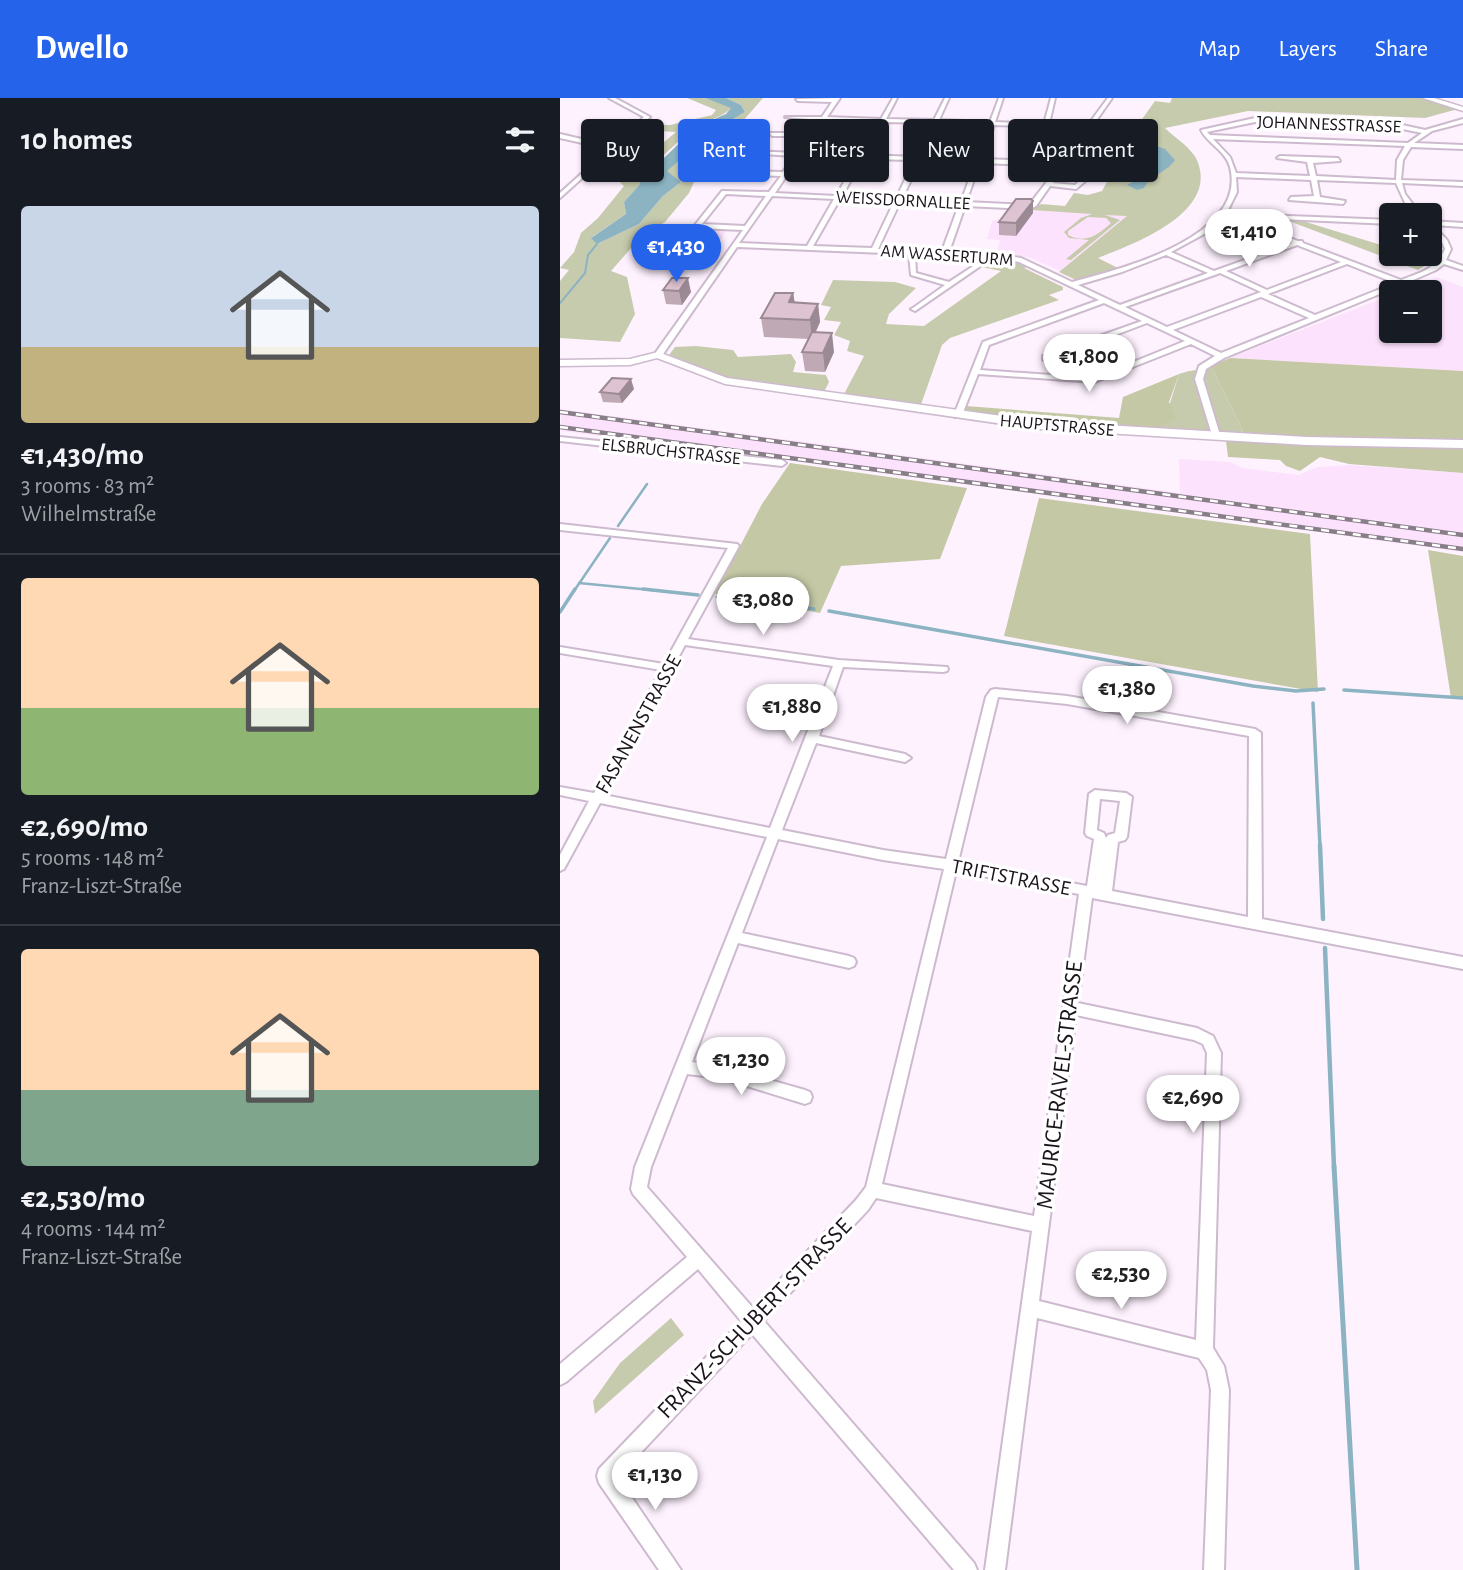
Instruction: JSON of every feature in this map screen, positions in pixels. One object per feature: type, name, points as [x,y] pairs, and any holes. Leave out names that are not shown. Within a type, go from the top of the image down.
[{"type":"street","points":[[611,98],[647,117],[645,119]]},
{"type":"street","points":[[884,119],[895,98]]},
{"type":"street","points":[[936,119],[947,98]]},
{"type":"street","points":[[994,119],[1001,98]]},
{"type":"street","points":[[1048,119],[1054,98]]},
{"type":"street","points":[[1096,119],[1110,98]]},
{"type":"street","points":[[1427,98],[1463,109]]},
{"type":"street","points":[[824,118],[837,99]]},
{"type":"street","points":[[798,100],[837,99]]},
{"type":"street","points":[[788,117],[854,119]]},
{"type":"street","name":"JOHANNESSTRASSE","points":[[1210,137],[1203,131],[1255,120],[1393,125],[1426,132]]},
{"type":"street","points":[[1408,203],[1398,184],[1399,161],[1410,145],[1426,132],[1463,121]]},
{"type":"street","points":[[772,134],[784,134]]},
{"type":"street","points":[[560,136],[581,141]]},
{"type":"street","points":[[1210,137],[1463,146]]},
{"type":"street","points":[[1073,284],[1129,268],[1167,253],[1199,234],[1222,214],[1233,192],[1235,177],[1230,161],[1210,137]]},
{"type":"street","points":[[1280,158],[1339,161],[1310,161],[1283,160],[1280,158]]},
{"type":"street","points":[[1310,161],[1317,200]]},
{"type":"street","points":[[560,363],[630,362],[658,355],[784,175]]},
{"type":"street","points":[[562,192],[581,176]]},
{"type":"street","points":[[1235,177],[1463,186]]},
{"type":"street","points":[[809,248],[848,182]]},
{"type":"street","points":[[874,250],[906,182]]},
{"type":"street","points":[[945,253],[971,182]]},
{"type":"street","points":[[1034,205],[1049,184],[1076,187],[1082,182]]},
{"type":"street","name":"WEISSDORNALLEE","points":[[747,228],[697,226],[724,192],[1021,207],[1034,205]]},
{"type":"street","points":[[1222,214],[1379,221]]},
{"type":"street","points":[[1231,215],[1394,280]]},
{"type":"street","points":[[1442,225],[1463,225]]},
{"type":"street","points":[[1408,280],[1443,261],[1448,249],[1442,238]]},
{"type":"street","points":[[1120,307],[1300,243]]},
{"type":"street","name":"AM WASSERTURM","points":[[736,245],[987,255],[1021,260],[1221,356]]},
{"type":"street","points":[[912,252],[913,274],[950,284]]},
{"type":"street","points":[[1167,253],[1316,318]]},
{"type":"street","points":[[915,309],[977,266],[987,255]]},
{"type":"street","points":[[1167,330],[1347,261]]},
{"type":"street","points":[[1443,261],[1463,268]]},
{"type":"street","points":[[1216,435],[1199,373],[1207,364],[1379,292]]},
{"type":"street","points":[[958,415],[986,344],[1105,300]]},
{"type":"street","points":[[1046,358],[1147,321]]},
{"type":"street","points":[[975,372],[1095,380],[1191,342]]},
{"type":"street","name":"HAUPTSTRASSE","points":[[658,355],[725,381],[1038,425],[1320,442],[1463,444]]},
{"type":"street","name":"ELSBRUCHSTRASSE","points":[[560,439],[782,463]]},
{"type":"street","name":"FASANENSTRASSE","points":[[560,527],[734,545],[684,642],[667,668],[560,866]]},
{"type":"street","points":[[684,642],[839,663],[943,669]]},
{"type":"street","points":[[560,650],[667,668]]},
{"type":"street","points":[[839,663],[643,1167],[639,1189],[967,1570]]},
{"type":"street","name":"FRANZ-SCHUBERT-STRASSE","points":[[671,1570],[606,1476],[862,1205],[873,1190],[991,697],[995,693],[1067,700],[1255,733],[1255,923]]},
{"type":"street","points":[[812,738],[905,758]]},
{"type":"street","name":"TRIFTSTRASSE","points":[[560,790],[883,855],[951,865],[1463,963]]},
{"type":"street","name":"MAURICE-RAVEL-STRASSE","points":[[995,1570],[1069,1007],[1106,837]]},
{"type":"street","points":[[734,937],[849,962]]},
{"type":"street","points":[[1069,1007],[1197,1034],[1208,1040],[1214,1053],[1204,1351],[1215,1366],[1220,1390],[1214,1570]]},
{"type":"street","points":[[683,1067],[720,1072],[805,1097]]},
{"type":"street","points":[[873,1190],[1041,1225]]},
{"type":"street","points":[[560,1376],[697,1259]]},
{"type":"street","points":[[1029,1307],[1204,1351]]},
{"type":"shaded area","points":[[1009,209],[1128,216],[1060,271],[1031,258],[997,251],[1000,240],[987,239],[992,221],[1003,218]]},
{"type":"shaded area","points":[[666,225],[728,228],[718,243],[654,241]]},
{"type":"shaded area","points":[[1437,277],[1463,287],[1463,371],[1230,358],[1379,300],[1379,343],[1442,343],[1442,280],[1429,280]]},
{"type":"shaded area","points":[[560,409],[1180,493],[1179,459],[1230,462],[1243,468],[1299,475],[1317,467],[1350,465],[1463,473],[1463,552],[562,431]]},
{"type":"green space","points":[[687,98],[705,98],[732,107],[713,119],[695,119],[712,115],[716,110]]},
{"type":"green space","points":[[726,98],[763,98],[745,119],[733,119],[745,112],[741,105]]},
{"type":"green space","points":[[1172,98],[1422,98],[1458,109],[1425,118],[1248,111],[1165,128],[1196,158],[1201,177],[1197,194],[1186,210],[1152,234],[1098,258],[1120,269],[1078,281],[1059,272],[1127,216],[1105,215],[1120,220],[1071,260],[1066,259],[1089,240],[1069,238],[1064,232],[1081,218],[1092,214],[1031,210],[1041,204],[1065,206],[1074,193],[1088,195],[1102,191],[1107,182],[1158,182],[1158,119],[1142,119],[1155,101],[1170,103]],"holes":[[[1088,217],[1106,218],[1111,223],[1091,237],[1080,239],[1068,235],[1068,231]]]},
{"type":"green space","points":[[678,123],[678,142],[664,154],[664,142],[676,132],[664,131],[664,125]]},
{"type":"green space","points":[[678,161],[678,180],[666,171]]},
{"type":"green space","points":[[620,182],[640,182],[624,202],[626,214],[592,237],[597,244],[639,224],[663,196],[681,182],[694,182],[689,193],[665,222],[639,239],[611,271],[627,277],[635,314],[620,342],[560,338],[560,281],[569,270],[560,268],[574,252],[581,233],[598,218],[624,186]]},
{"type":"green space","points":[[1281,218],[1296,219],[1379,244],[1379,255]]},
{"type":"green space","points":[[987,255],[1033,265],[1024,268],[1063,287],[1063,290],[1049,295],[1059,300],[950,338],[942,345],[919,410],[842,398],[864,356],[847,351],[850,341],[834,335],[841,322],[824,320],[831,307],[821,305],[833,280],[895,282],[916,288],[889,314],[886,324],[924,326],[1001,271],[977,266]]},
{"type":"green space","points":[[1407,266],[1424,266],[1418,270]]},
{"type":"green space","points":[[675,347],[733,350],[738,357],[791,354],[796,362],[793,372],[826,375],[829,382],[825,390],[820,392],[730,379],[669,355]]},
{"type":"green space","points":[[1230,358],[1463,371],[1463,473],[1349,464],[1320,457],[1300,471],[1286,466],[1280,460],[1228,457],[1226,441],[1243,431],[1211,366]]},
{"type":"green space","points":[[1211,366],[1243,431],[1236,435],[1162,429],[1179,374]]},
{"type":"green space","points":[[1179,374],[1169,402],[1177,419],[1164,424],[1162,429],[1037,423],[962,413],[966,406],[1119,418],[1123,397]]},
{"type":"green space","points":[[790,463],[967,488],[940,559],[841,566],[820,613],[715,594],[762,504]]},
{"type":"green space","points":[[1039,498],[1310,534],[1318,692],[1004,636]]},
{"type":"green space","points":[[1428,550],[1463,556],[1463,698],[1451,698]]},
{"type":"green space","points":[[671,1318],[684,1335],[595,1414],[593,1401],[620,1363]]},
{"type":"water","points":[[705,98],[726,98],[741,105],[745,112],[733,119],[714,119],[726,114],[731,108]]},
{"type":"water","points":[[678,144],[678,161],[667,171],[681,182],[663,196],[639,224],[597,244],[591,238],[626,214],[624,202],[640,182],[664,182],[664,158]]},
{"type":"water","points":[[1158,147],[1165,149],[1175,160],[1158,174]]},
{"type":"water","points":[[1132,182],[1149,182],[1144,188],[1137,190],[1127,185]]},
{"type":"building","points":[[1016,199],[1033,201],[1016,223],[999,222]]},
{"type":"building","points":[[672,278],[688,278],[679,291],[663,290]]},
{"type":"building","points":[[775,293],[793,293],[789,302],[818,304],[810,320],[761,318]]},
{"type":"building","points":[[812,332],[832,333],[823,353],[802,352]]},
{"type":"building","points":[[612,378],[631,379],[619,394],[600,392]]},
{"type":"waterway","points":[[560,303],[585,273],[588,255],[597,244]]},
{"type":"waterway","points":[[618,526],[647,484]]},
{"type":"waterway","points":[[579,583],[610,538]]},
{"type":"waterway","points":[[574,591],[579,583]]},
{"type":"waterway","points":[[579,583],[661,591]]},
{"type":"waterway","points":[[560,612],[575,589]]},
{"type":"waterway","points":[[643,589],[698,595]]},
{"type":"waterway","points":[[717,597],[814,609]]},
{"type":"waterway","points":[[829,611],[1253,686],[1296,691],[1324,689]]},
{"type":"waterway","points":[[1344,690],[1463,698]]},
{"type":"waterway","points":[[1313,703],[1320,846]]},
{"type":"waterway","points":[[1320,845],[1323,919]]},
{"type":"waterway","points":[[1325,948],[1334,1167]]},
{"type":"waterway","points":[[1334,1166],[1357,1570]]},
{"type":"railway","points":[[560,412],[1463,535]]},
{"type":"railway","points":[[560,427],[1463,549]]}]
